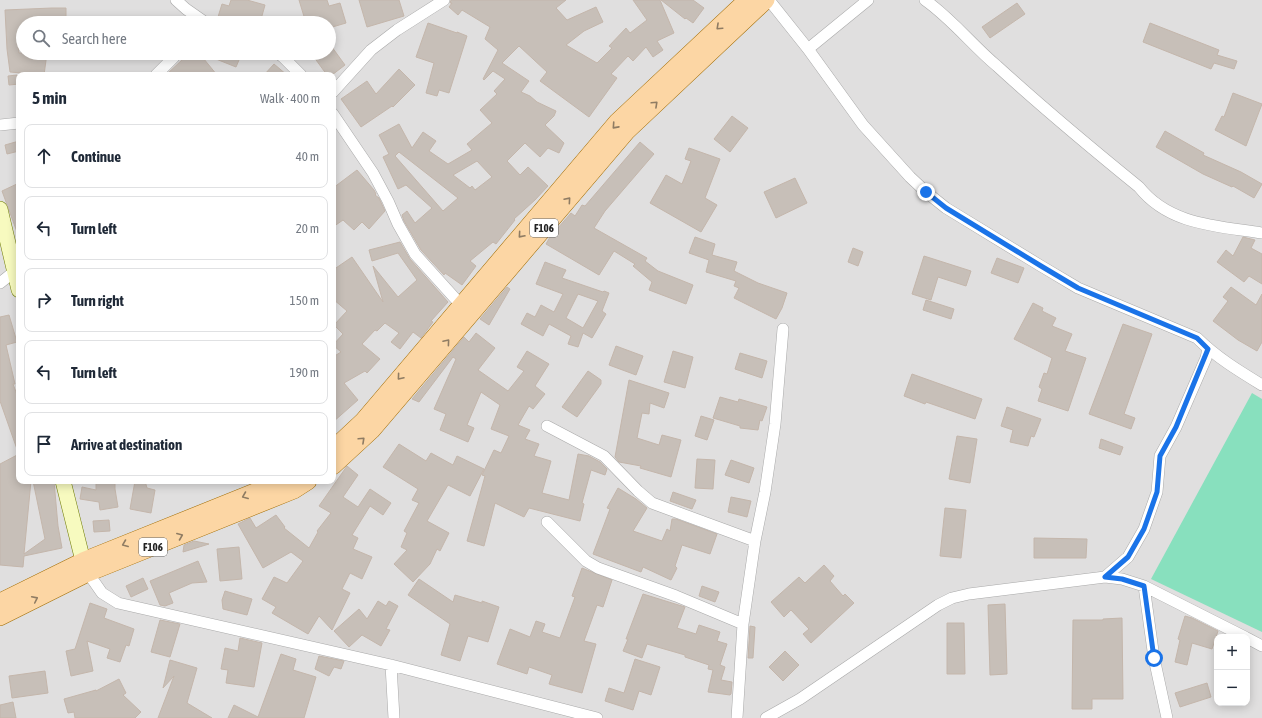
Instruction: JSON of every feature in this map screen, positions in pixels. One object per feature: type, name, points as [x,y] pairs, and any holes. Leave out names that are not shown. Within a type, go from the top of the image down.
[{"type":"main road","name":"F106","points":[[336,446],[363,421],[617,122],[747,0]]},
{"type":"main road","name":"F106","points":[[336,463],[372,430],[627,131],[768,0]]},
{"type":"main road","name":"F106","points":[[0,602],[85,567],[275,484]]},
{"type":"main road","name":"F106","points":[[0,616],[85,567],[294,490],[303,484]]},
{"type":"street","points":[[176,0],[194,16]]},
{"type":"street","points":[[336,89],[371,50],[397,30],[444,0]]},
{"type":"street","points":[[768,0],[808,50],[863,125],[910,177],[946,208],[1078,288],[1197,338],[1208,349],[1234,369],[1262,385]]},
{"type":"street","points":[[808,50],[868,0]]},
{"type":"street","points":[[925,0],[953,22],[990,60],[1041,106],[1139,187],[1147,198],[1162,209],[1186,220],[1262,233]]},
{"type":"street","points":[[159,72],[171,60]]},
{"type":"street","points":[[286,60],[298,72]]},
{"type":"street","points":[[336,118],[373,173],[398,224],[415,254],[461,305]]},
{"type":"street","points":[[0,125],[16,123]]},
{"type":"street","points":[[0,209],[16,276]]},
{"type":"street","points":[[0,282],[15,271]]},
{"type":"street","points":[[737,718],[743,624],[755,540],[765,492],[774,424],[783,329]]},
{"type":"street","points":[[1105,577],[1128,557],[1144,529],[1157,492],[1160,456],[1176,427],[1208,349]]},
{"type":"street","points":[[547,426],[604,456],[638,491],[652,503],[755,540]]},
{"type":"street","points":[[64,484],[85,567],[102,593],[118,602],[391,665],[576,715],[597,718]]},
{"type":"street","points":[[547,522],[586,561],[598,568],[676,596],[743,624]]},
{"type":"street","points":[[766,718],[800,699],[932,609],[952,598],[969,594],[1105,577],[1122,579],[1144,586],[1238,634]]},
{"type":"street","points":[[1144,586],[1154,658],[1167,718]]},
{"type":"street","points":[[1250,640],[1262,646]]},
{"type":"street","points":[[391,665],[394,718]]},
{"type":"shaded area","points":[[0,0],[1262,0],[1262,718],[0,718]]},
{"type":"green space","points":[[1252,393],[1262,399],[1262,632],[1151,579]]},
{"type":"building","points":[[231,0],[247,0],[265,5],[262,16],[218,16],[222,4],[229,6]]},
{"type":"building","points":[[299,0],[327,0],[329,6],[340,3],[346,23],[336,26],[336,16],[304,16]]},
{"type":"building","points":[[359,0],[399,0],[404,16],[367,27]]},
{"type":"building","points":[[451,0],[566,0],[556,8],[567,20],[596,7],[603,22],[584,31],[566,45],[597,63],[612,48],[609,46],[626,28],[630,33],[647,20],[633,0],[660,0],[674,33],[657,41],[663,50],[653,57],[646,47],[633,61],[628,56],[611,74],[617,78],[589,117],[540,81],[547,72],[519,46],[502,63],[529,81],[521,92],[556,111],[554,116],[545,125],[564,143],[559,153],[548,148],[540,157],[525,143],[507,161],[520,175],[528,167],[548,186],[514,219],[515,220],[496,244],[493,242],[470,261],[476,266],[462,285],[445,273],[444,275],[421,250],[404,221],[402,215],[407,211],[415,223],[432,208],[406,185],[398,189],[383,157],[389,154],[379,135],[399,124],[412,148],[423,132],[436,141],[429,151],[448,164],[472,150],[467,144],[492,123],[480,110],[497,94],[494,91],[505,79],[493,71],[484,80],[483,79],[498,50],[485,39],[490,27],[462,10],[458,15],[449,7],[452,3],[450,3]],"holes":[[[399,152],[458,198],[443,211],[395,156]],[[477,161],[492,177],[475,190],[472,186],[470,188],[453,175]]]},
{"type":"building","points":[[661,0],[693,0],[704,8],[693,23],[686,18],[685,19]]},
{"type":"building","points":[[1017,3],[1025,14],[990,38],[982,27]]},
{"type":"building","points":[[66,8],[66,16],[16,16],[16,60],[46,60],[44,72],[10,72],[5,10]]},
{"type":"building","points":[[428,23],[467,36],[449,93],[439,90],[437,96],[426,93],[434,63],[416,57]]},
{"type":"building","points":[[1150,23],[1219,50],[1217,55],[1237,61],[1234,69],[1214,63],[1211,69],[1143,42]]},
{"type":"building","points":[[336,53],[345,65],[336,72],[325,72],[316,60],[336,60]]},
{"type":"building","points":[[182,60],[205,60],[215,72],[169,72]]},
{"type":"building","points":[[218,60],[239,60],[236,67]]},
{"type":"building","points":[[274,64],[283,72],[267,72]]},
{"type":"building","points":[[399,69],[415,85],[393,107],[392,106],[361,127],[341,99],[367,81],[376,94]]},
{"type":"building","points":[[16,75],[16,84],[9,85],[8,76]]},
{"type":"building","points":[[1233,93],[1262,104],[1246,146],[1215,130],[1222,116],[1224,117]]},
{"type":"building","points":[[732,116],[748,128],[730,152],[714,139]]},
{"type":"building","points":[[1165,131],[1204,153],[1203,155],[1241,172],[1262,184],[1254,198],[1233,186],[1232,187],[1203,174],[1156,147]]},
{"type":"building","points":[[16,142],[16,152],[7,154],[5,145]]},
{"type":"building","points":[[640,142],[654,154],[605,211],[594,228],[647,258],[645,261],[658,271],[693,285],[686,304],[649,290],[652,282],[633,266],[635,264],[614,251],[599,275],[546,244],[550,237],[571,213],[575,216],[582,205],[585,206]]},
{"type":"building","points":[[689,148],[720,159],[705,198],[717,205],[701,232],[650,203],[666,175],[682,184],[691,161],[685,159]]},
{"type":"building","points":[[357,170],[374,190],[375,195],[379,198],[385,211],[369,229],[362,222],[354,230],[343,220],[336,225],[336,186]]},
{"type":"building","points":[[795,178],[807,203],[776,218],[764,192]]},
{"type":"building","points":[[16,184],[16,229],[2,191]]},
{"type":"building","points":[[695,237],[715,244],[712,255],[737,262],[734,271],[758,283],[787,293],[782,308],[776,319],[734,298],[739,288],[734,286],[736,281],[706,272],[709,260],[689,253]]},
{"type":"building","points":[[1243,237],[1255,240],[1251,248],[1262,254],[1262,284],[1249,276],[1244,282],[1217,262],[1226,250],[1233,256]]},
{"type":"building","points":[[400,242],[410,259],[448,302],[431,321],[433,322],[421,338],[413,332],[400,349],[391,342],[399,333],[385,323],[377,331],[375,330],[362,344],[380,359],[367,373],[365,371],[344,383],[358,400],[336,419],[336,355],[341,352],[336,348],[336,342],[343,334],[336,327],[336,323],[347,311],[336,302],[336,268],[352,257],[383,302],[373,266],[398,297],[417,280],[398,253],[372,261],[369,250]]},
{"type":"building","points":[[853,248],[863,252],[858,266],[848,262]]},
{"type":"building","points":[[924,256],[971,271],[966,286],[938,277],[931,300],[912,294]]},
{"type":"building","points":[[997,258],[1024,268],[1018,283],[991,273]]},
{"type":"building","points":[[545,262],[566,270],[562,278],[609,293],[602,311],[606,314],[592,338],[583,333],[578,347],[568,344],[571,336],[549,324],[543,336],[521,324],[527,313],[535,317],[541,305],[554,312],[563,294],[536,284]],"holes":[[[578,294],[598,301],[583,328],[566,318]]]},
{"type":"building","points":[[507,287],[510,289],[489,325],[480,319]]},
{"type":"building","points":[[1231,287],[1256,305],[1262,294],[1262,342],[1257,351],[1238,340],[1213,321],[1228,301],[1223,297]]},
{"type":"building","points":[[926,300],[954,309],[951,319],[923,310]]},
{"type":"building","points":[[1033,303],[1043,308],[1042,311],[1056,318],[1052,326],[1072,334],[1065,351],[1086,358],[1068,411],[1038,401],[1042,389],[1039,387],[1044,373],[1047,374],[1052,358],[1014,339]]},
{"type":"building","points":[[9,315],[16,339],[16,342],[6,345],[15,384],[13,384],[16,392],[16,446],[0,401],[0,317]]},
{"type":"building","points":[[1123,324],[1152,334],[1124,414],[1135,418],[1131,429],[1089,414]]},
{"type":"building","points":[[476,333],[495,348],[478,370],[508,391],[524,371],[517,367],[527,351],[549,364],[535,386],[545,394],[533,409],[529,406],[518,425],[530,430],[525,439],[539,444],[534,456],[551,461],[542,493],[569,500],[578,454],[589,456],[600,462],[607,469],[605,475],[591,470],[582,503],[584,504],[580,521],[529,508],[524,517],[495,503],[484,546],[467,541],[485,476],[482,475],[494,450],[501,453],[509,436],[491,429],[500,405],[481,392],[467,425],[474,428],[468,442],[440,430],[446,414],[434,409],[456,359],[453,357],[419,402],[412,399],[464,337],[469,342]]},
{"type":"building","points":[[616,346],[643,356],[636,375],[609,365]]},
{"type":"building","points":[[673,351],[693,357],[685,388],[664,382]]},
{"type":"building","points":[[740,353],[767,361],[762,378],[735,369]]},
{"type":"building","points":[[588,371],[601,380],[601,384],[577,417],[562,407]]},
{"type":"building","points":[[912,374],[982,399],[975,419],[904,396]]},
{"type":"building","points":[[629,380],[669,393],[664,408],[650,403],[649,414],[642,413],[637,438],[659,445],[662,435],[681,440],[671,477],[640,468],[641,466],[619,462],[615,457]]},
{"type":"building","points":[[720,397],[738,402],[739,399],[767,407],[762,421],[760,420],[758,430],[740,428],[740,426],[713,418]]},
{"type":"building","points":[[1007,407],[1041,419],[1034,437],[1031,436],[1028,446],[1010,442],[1013,430],[1001,426]]},
{"type":"building","points":[[701,416],[714,420],[707,440],[695,436]]},
{"type":"building","points":[[957,436],[977,439],[970,483],[949,479]]},
{"type":"building","points":[[1101,439],[1123,447],[1120,455],[1099,448]]},
{"type":"building","points":[[399,444],[426,461],[431,453],[453,465],[457,456],[484,469],[470,496],[448,485],[427,521],[449,533],[440,551],[437,549],[430,564],[413,582],[394,564],[407,550],[401,547],[407,533],[404,531],[419,503],[412,500],[418,489],[383,467]]},
{"type":"building","points":[[16,456],[16,484],[31,484],[24,554],[45,539],[34,484],[54,484],[58,526],[62,548],[24,556],[23,567],[0,565],[0,464]]},
{"type":"building","points":[[697,459],[715,460],[713,489],[695,488]]},
{"type":"building","points":[[731,460],[754,468],[749,483],[725,475]]},
{"type":"building","points":[[347,466],[358,475],[343,497],[358,507],[370,489],[391,503],[383,515],[370,506],[352,535],[358,538],[353,549],[372,557],[362,579],[350,573],[342,589],[350,593],[332,630],[319,616],[308,634],[272,613],[276,607],[262,599],[274,577],[287,583],[303,561],[291,552],[263,568],[238,524],[250,518],[256,528],[276,515],[285,527],[284,528],[309,548],[318,532],[317,531],[331,513],[319,506],[334,484],[336,484]]},
{"type":"building","points":[[96,484],[115,484],[118,507],[100,510],[99,502],[80,499],[82,487],[96,490]]},
{"type":"building","points":[[134,484],[146,484],[147,488],[155,490],[151,513],[130,509]]},
{"type":"building","points":[[618,488],[647,508],[633,531],[662,541],[667,529],[670,531],[672,519],[676,519],[717,534],[710,554],[682,545],[675,566],[677,568],[671,580],[643,567],[641,572],[593,554],[610,509],[607,508]]},
{"type":"building","points":[[673,492],[696,500],[692,509],[670,501]]},
{"type":"building","points":[[731,497],[751,501],[747,517],[728,512]]},
{"type":"building","points":[[945,508],[966,510],[961,558],[940,556]]},
{"type":"building","points":[[109,520],[110,531],[94,532],[93,521]]},
{"type":"building","points":[[1034,538],[1087,539],[1086,558],[1034,558]]},
{"type":"building","points":[[194,541],[209,544],[183,552],[184,545]]},
{"type":"building","points":[[239,547],[242,579],[220,581],[217,549]]},
{"type":"building","points":[[198,561],[207,582],[192,583],[169,593],[173,603],[165,606],[160,605],[150,581]]},
{"type":"building","points":[[824,565],[834,576],[830,581],[843,596],[845,594],[854,603],[811,643],[803,634],[809,629],[791,610],[784,617],[771,602],[799,577],[805,583]]},
{"type":"building","points":[[582,568],[612,580],[603,607],[597,605],[584,641],[596,644],[582,693],[549,684],[552,675],[529,667],[527,674],[497,664],[510,629],[530,637],[536,621],[545,624],[542,632],[560,638],[575,597],[572,596]]},
{"type":"building","points":[[143,578],[148,589],[131,597],[126,586]]},
{"type":"building","points":[[419,579],[453,602],[455,595],[482,603],[482,601],[499,607],[488,642],[468,636],[460,661],[441,655],[450,624],[408,595]]},
{"type":"building","points":[[702,586],[719,592],[715,602],[699,596]]},
{"type":"building","points":[[225,591],[252,599],[247,615],[223,609],[222,600]]},
{"type":"building","points":[[643,594],[685,607],[677,628],[696,634],[699,625],[720,632],[717,641],[727,644],[720,665],[725,667],[721,680],[732,682],[730,695],[708,692],[713,670],[708,669],[709,665],[685,657],[685,655],[647,644],[642,658],[623,651]]},
{"type":"building","points":[[378,601],[386,606],[389,601],[398,606],[386,629],[390,630],[381,646],[362,635],[349,647],[334,631],[359,609],[367,619]]},
{"type":"building","points":[[90,603],[107,609],[104,618],[134,629],[129,646],[126,645],[120,662],[107,658],[110,649],[87,641],[93,671],[71,676],[66,651],[75,649]]},
{"type":"building","points":[[1005,604],[1007,674],[990,675],[988,605]]},
{"type":"building","points":[[1185,616],[1218,631],[1217,634],[1214,634],[1212,649],[1192,643],[1187,665],[1175,662],[1180,640],[1178,639]]},
{"type":"building","points":[[1122,618],[1123,699],[1092,699],[1092,709],[1072,709],[1073,620],[1103,620]]},
{"type":"building","points":[[160,620],[180,624],[170,657],[151,652]]},
{"type":"building","points":[[947,623],[964,623],[965,674],[947,674]]},
{"type":"building","points":[[750,626],[755,627],[753,658],[748,658]]},
{"type":"building","points":[[240,638],[262,643],[254,687],[226,683],[228,670],[221,669],[225,648],[238,651]]},
{"type":"building","points":[[785,651],[799,665],[783,681],[769,667]]},
{"type":"building","points":[[281,654],[296,659],[293,670],[316,677],[304,718],[228,718],[234,705],[258,717]]},
{"type":"building","points":[[319,656],[344,661],[341,669],[334,667],[329,676],[315,669]]},
{"type":"building","points":[[635,659],[660,667],[651,695],[639,691],[633,710],[605,701],[609,688],[624,693]]},
{"type":"building","points":[[170,660],[197,668],[187,703],[212,718],[158,718],[174,676],[163,688]]},
{"type":"building","points":[[45,671],[48,693],[12,698],[9,676]]},
{"type":"building","points":[[119,679],[126,693],[123,695],[141,712],[135,718],[75,718],[74,712],[68,713],[64,699],[96,691]]},
{"type":"building","points":[[1207,683],[1211,697],[1180,707],[1175,693]]},
{"type":"building","points":[[13,702],[16,718],[0,718],[0,705]]},
{"type":"route","points":[[926,192],[946,208],[1078,288],[1197,338],[1208,349],[1206,358],[1176,427],[1160,456],[1157,492],[1144,529],[1128,557],[1105,577],[1122,579],[1144,586],[1154,658]]}]
